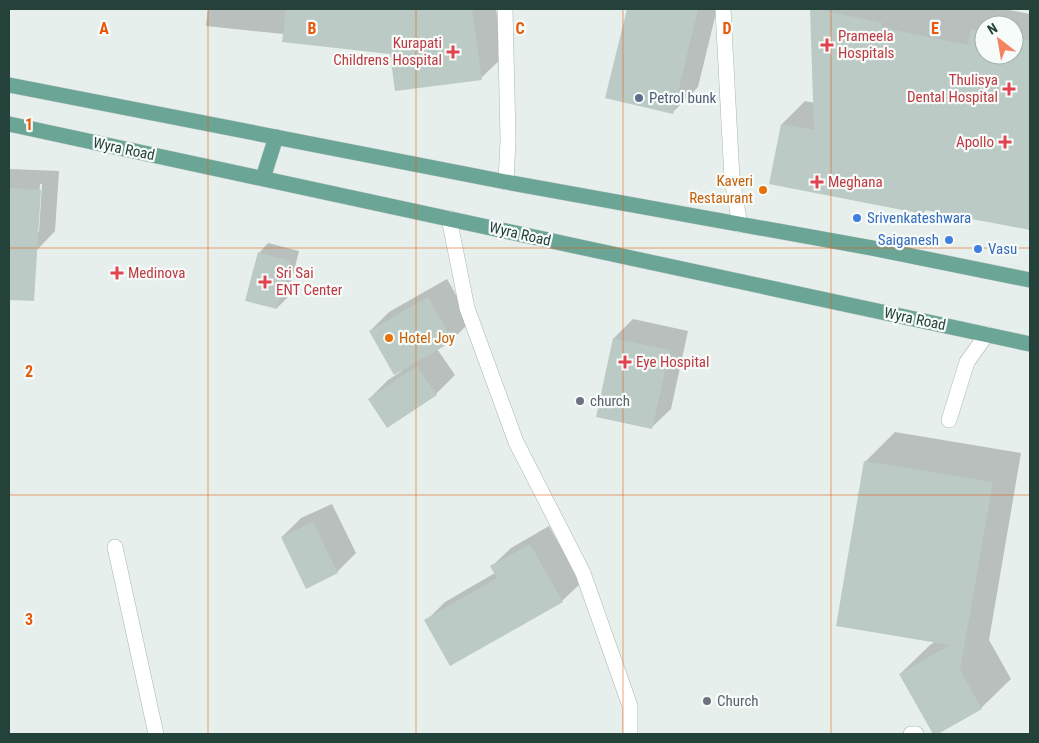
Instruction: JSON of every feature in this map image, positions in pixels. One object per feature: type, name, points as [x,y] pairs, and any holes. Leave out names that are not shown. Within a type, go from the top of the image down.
[{"type":"main road","points":[[9,85],[506,182],[872,248],[1030,280]]},
{"type":"main road","name":"Wyra Road","points":[[9,124],[1030,344]]},
{"type":"main road","points":[[263,178],[276,137]]},
{"type":"street","points":[[505,9],[508,139],[506,182]]},
{"type":"street","points":[[724,9],[732,179],[740,225]]},
{"type":"street","points":[[449,218],[467,308],[516,442],[583,573],[630,706],[630,734]]},
{"type":"street","points":[[949,420],[967,362],[987,334]]},
{"type":"street","points":[[115,547],[156,734]]},
{"type":"street","points":[[911,734],[916,734]]},
{"type":"building","points":[[286,9],[472,9],[482,80],[395,91],[390,54],[282,42]]},
{"type":"building","points":[[627,9],[698,9],[673,114],[605,98]]},
{"type":"building","points":[[810,9],[818,9],[882,23],[881,27],[968,45],[971,29],[974,30],[974,65],[1024,65],[1024,40],[1030,41],[1030,230],[924,210],[923,214],[769,184],[781,124],[814,130]]},
{"type":"building","points":[[9,188],[41,190],[34,301],[9,300]]},
{"type":"building","points":[[258,252],[290,261],[277,309],[245,301]]},
{"type":"building","points":[[428,297],[453,341],[394,375],[369,331]]},
{"type":"building","points":[[613,338],[670,350],[652,429],[596,417]]},
{"type":"building","points":[[417,366],[437,395],[387,428],[368,399]]},
{"type":"building","points":[[864,461],[993,482],[960,670],[982,709],[938,734],[933,734],[899,674],[950,645],[836,626]]},
{"type":"building","points":[[313,522],[338,573],[306,589],[281,537]]},
{"type":"building","points":[[530,544],[563,602],[450,666],[424,620],[497,578],[490,566]]},
{"type":"place","name":"Prameela Hospitals","points":[[827,45]]},
{"type":"place","name":"Kurapati Childrens Hospital","points":[[453,52]]},
{"type":"place","name":"Thulisya Dental Hospital","points":[[1009,89]]},
{"type":"place","name":"Petrol bunk","points":[[639,98]]},
{"type":"place","name":"Apollo","points":[[1005,142]]},
{"type":"place","name":"Meghana","points":[[817,182]]},
{"type":"place","name":"Kaveri Restaurant","points":[[763,190]]},
{"type":"place","name":"Srivenkateshwara","points":[[857,218]]},
{"type":"place","name":"Saiganesh","points":[[949,240]]},
{"type":"place","name":"Vasu","points":[[978,249]]},
{"type":"place","name":"Medinova","points":[[117,273]]},
{"type":"place","name":"Sri Sai ENT Center","points":[[265,282]]},
{"type":"place","name":"Hotel Joy","points":[[389,338]]},
{"type":"place","name":"Eye Hospital","points":[[625,362]]},
{"type":"place","name":"church","points":[[580,401]]},
{"type":"place","name":"Church","points":[[707,701]]}]
